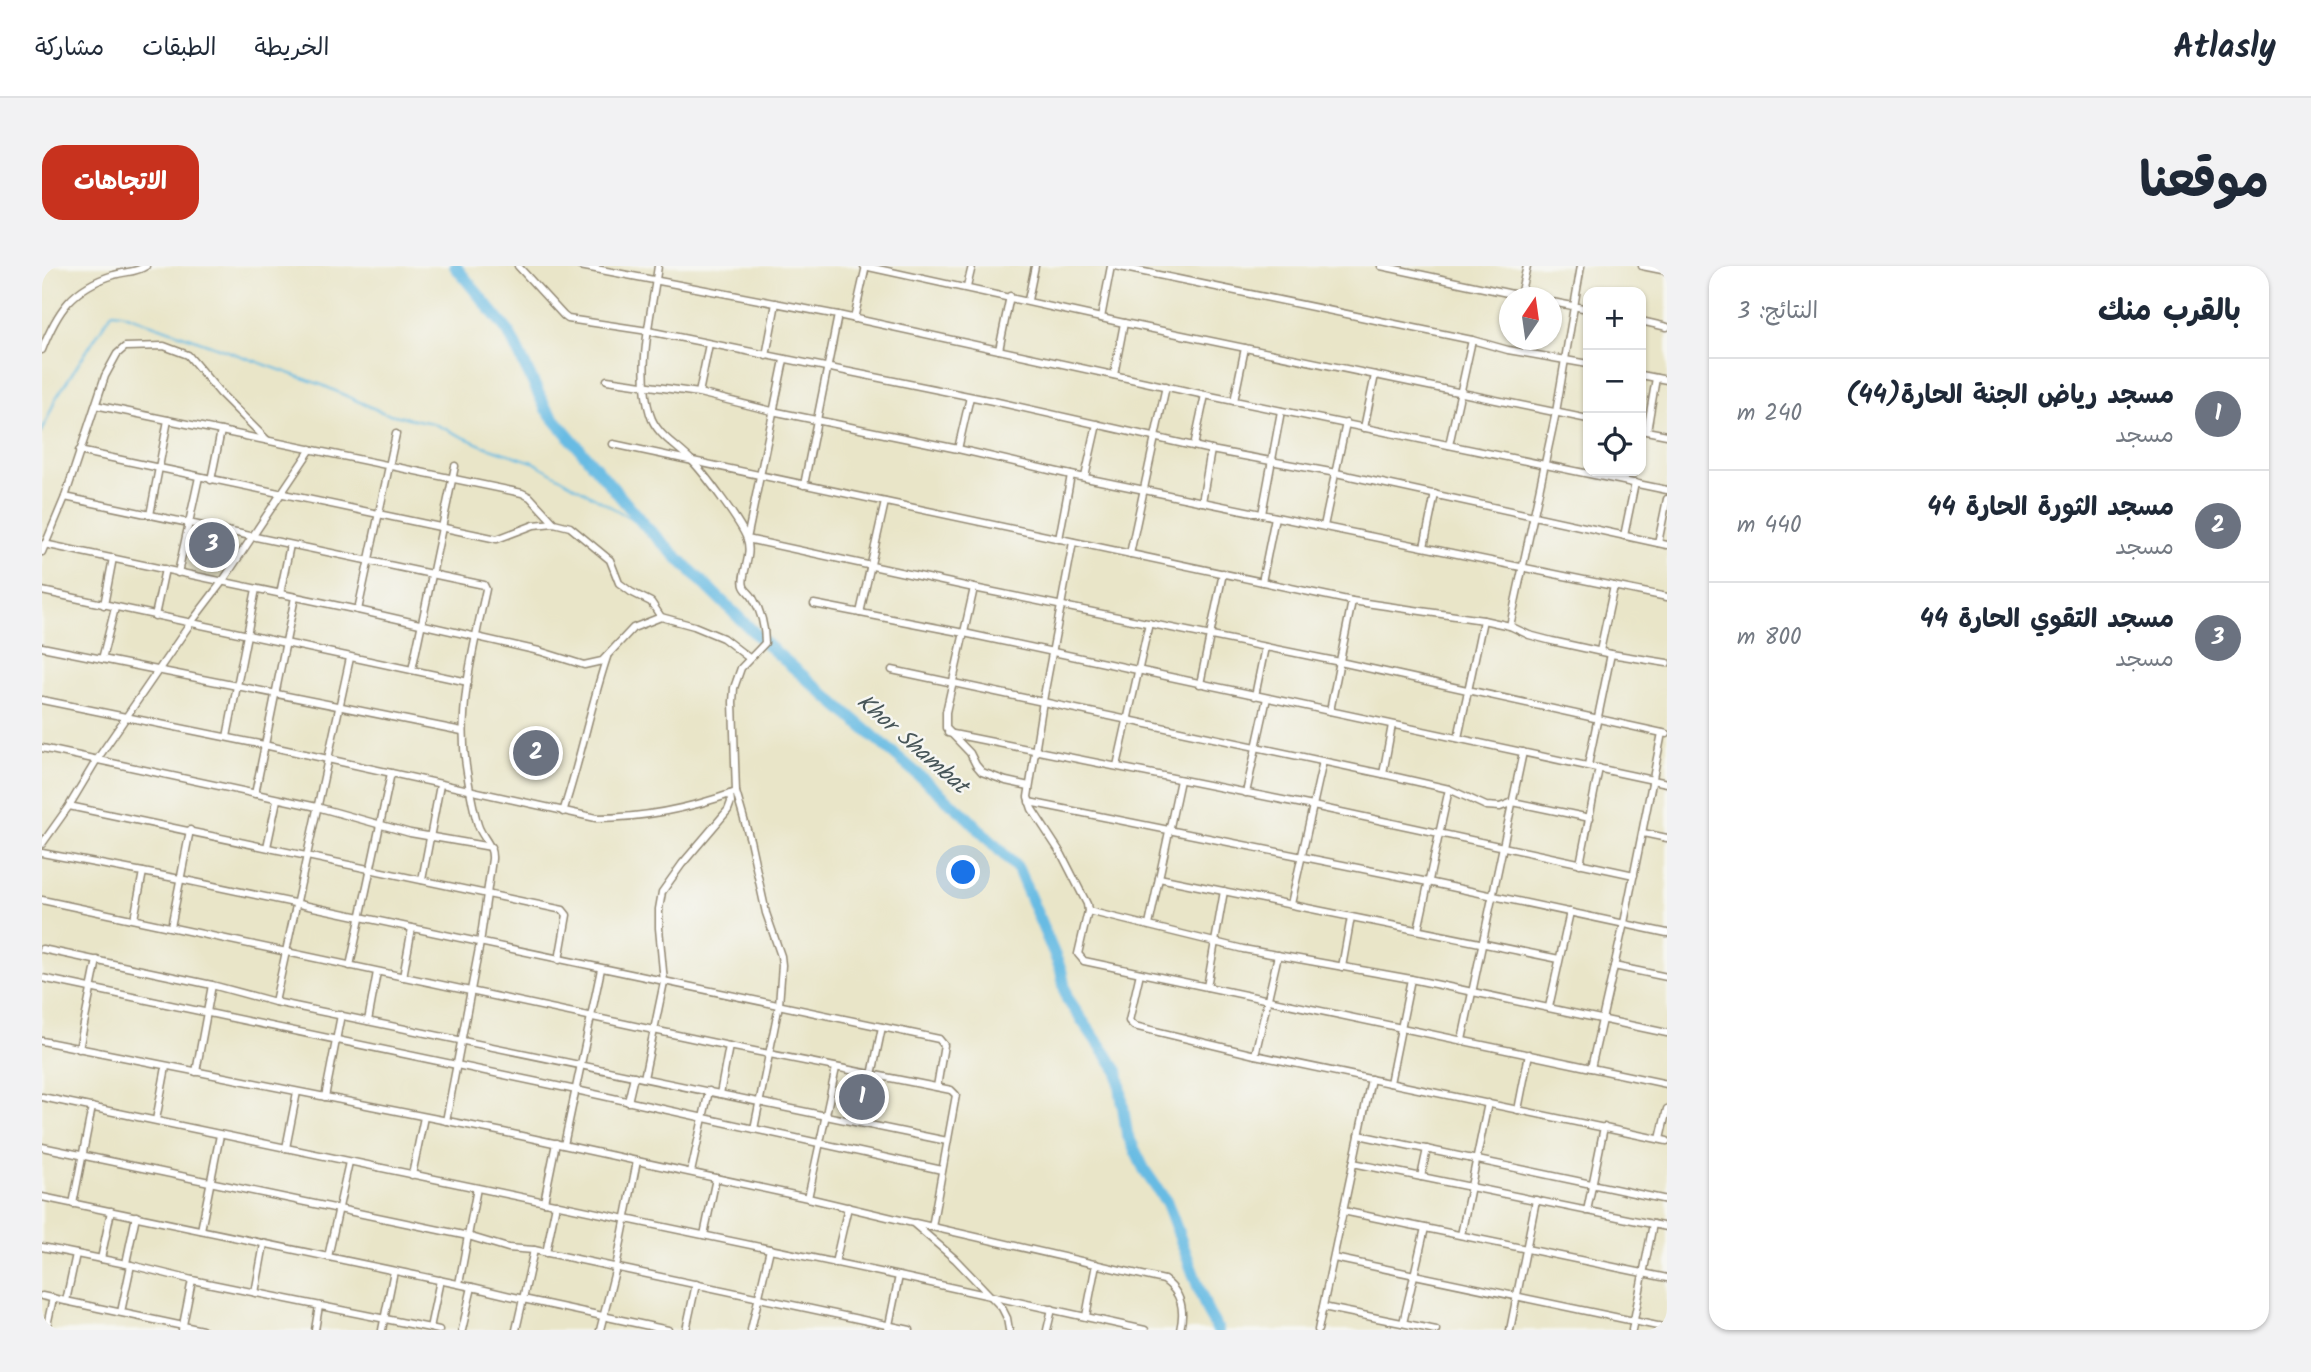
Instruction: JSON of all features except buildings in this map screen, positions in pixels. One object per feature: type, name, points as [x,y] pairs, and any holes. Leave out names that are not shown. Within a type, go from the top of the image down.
[{"type":"street","points":[[42,350],[52,326],[69,299],[82,288],[117,274],[137,272],[145,266]]},
{"type":"street","points":[[518,266],[564,316],[585,322],[648,331],[970,397],[1667,545]]},
{"type":"street","points":[[580,266],[838,315],[1205,395],[1667,490]]},
{"type":"street","points":[[658,266],[648,331],[645,384],[650,414],[658,429],[693,461],[747,539],[1340,662],[1664,734],[1591,1068]]},
{"type":"street","points":[[855,319],[865,266],[1124,323],[1583,418]]},
{"type":"street","points":[[967,288],[972,266]]},
{"type":"street","points":[[1028,300],[1035,266]]},
{"type":"street","points":[[1101,318],[1113,266],[1472,340],[1508,350],[1583,363]]},
{"type":"street","points":[[1381,266],[1499,291]]},
{"type":"street","points":[[1425,275],[1427,266]]},
{"type":"street","points":[[1522,287],[1527,266]]},
{"type":"street","points":[[1510,626],[1556,412],[1581,266]]},
{"type":"street","points":[[1642,266],[1666,269]]},
{"type":"street","points":[[999,350],[1010,296]]},
{"type":"street","points":[[766,356],[776,303]]},
{"type":"street","points":[[1562,304],[1583,309]]},
{"type":"street","points":[[804,485],[838,315]]},
{"type":"street","points":[[1646,322],[1667,327]]},
{"type":"street","points":[[1114,375],[1124,323]]},
{"type":"street","points":[[1449,445],[1472,340]]},
{"type":"street","points":[[698,393],[709,344]]},
{"type":"street","points":[[42,552],[65,497],[105,376],[117,354],[125,347],[164,346],[188,355],[221,394],[267,440]]},
{"type":"street","points":[[1234,401],[1245,348]]},
{"type":"street","points":[[644,1078],[664,982],[659,928],[662,892],[682,863],[728,810],[733,793],[734,688],[741,668],[765,643],[765,626],[752,596],[744,587],[743,580],[749,559],[747,539],[784,360]]},
{"type":"street","points":[[1364,428],[1375,375]]},
{"type":"street","points":[[1646,376],[1667,380]]},
{"type":"street","points":[[1646,422],[1656,378]]},
{"type":"street","points":[[607,380],[698,393],[1071,475],[1667,597]]},
{"type":"street","points":[[1130,554],[1167,386]]},
{"type":"street","points":[[1194,446],[1205,395]]},
{"type":"street","points":[[958,449],[970,397]]},
{"type":"street","points":[[95,405],[522,494],[530,497],[554,523]]},
{"type":"street","points":[[1262,514],[1281,411]]},
{"type":"street","points":[[150,515],[169,420]]},
{"type":"street","points":[[1324,526],[1346,423]]},
{"type":"street","points":[[1085,477],[1097,424]]},
{"type":"street","points":[[212,480],[221,430]]},
{"type":"street","points":[[1646,431],[1667,435]]},
{"type":"street","points":[[358,611],[396,434]]},
{"type":"street","points":[[613,444],[1352,601],[1483,620],[1510,626],[1552,641],[1667,663]]},
{"type":"street","points":[[42,844],[311,449]]},
{"type":"street","points":[[1202,502],[1211,450]]},
{"type":"street","points":[[79,451],[497,539],[534,525],[554,523],[570,527],[613,564],[619,583],[651,603],[661,617]]},
{"type":"street","points":[[412,670],[456,466]]},
{"type":"street","points":[[1059,539],[1071,475]]},
{"type":"street","points":[[1618,480],[1619,476]]},
{"type":"street","points":[[178,573],[199,477]]},
{"type":"street","points":[[1624,536],[1635,484]]},
{"type":"street","points":[[1424,547],[1435,494]]},
{"type":"street","points":[[65,497],[484,585],[463,731],[470,790],[478,827],[491,847],[492,859],[480,943],[446,1121]]},
{"type":"street","points":[[1658,543],[1667,499]]},
{"type":"street","points":[[860,613],[885,502]]},
{"type":"street","points":[[1262,582],[1275,517]]},
{"type":"street","points":[[1073,542],[1043,701],[1029,786],[1029,802],[1085,898],[1088,911],[1079,948],[1080,958],[1667,1084]]},
{"type":"street","points":[[44,544],[539,651],[584,665],[594,664],[607,656],[633,628],[661,617],[723,638],[749,658]]},
{"type":"street","points":[[280,594],[290,545]]},
{"type":"street","points":[[104,605],[113,558]]},
{"type":"street","points":[[155,616],[165,569]]},
{"type":"street","points":[[1200,684],[1223,573]]},
{"type":"street","points":[[1600,651],[1614,586]]},
{"type":"street","points":[[974,588],[945,723],[948,733],[970,753],[982,772],[1029,786]]},
{"type":"street","points":[[227,737],[256,589]]},
{"type":"street","points":[[42,591],[468,682]]},
{"type":"street","points":[[255,794],[295,597]]},
{"type":"street","points":[[1330,711],[1352,601]]},
{"type":"street","points":[[814,604],[964,633],[1667,783]]},
{"type":"street","points":[[102,659],[115,608]]},
{"type":"street","points":[[1458,738],[1483,620]]},
{"type":"street","points":[[1117,766],[1149,623]]},
{"type":"street","points":[[42,647],[463,731]]},
{"type":"street","points":[[1255,696],[1265,647]]},
{"type":"street","points":[[1588,765],[1611,654]]},
{"type":"street","points":[[563,812],[607,656]]},
{"type":"street","points":[[275,1002],[350,658]]},
{"type":"street","points":[[892,670],[1449,789],[1486,806],[1500,807],[1513,802],[1590,818]]},
{"type":"street","points":[[1246,793],[1267,698]]},
{"type":"street","points":[[42,700],[328,758],[596,818],[666,812],[733,793]]},
{"type":"street","points":[[1383,774],[1392,725]]},
{"type":"street","points":[[948,733],[1313,806],[1634,875]]},
{"type":"street","points":[[42,748],[317,807],[410,833],[491,847]]},
{"type":"street","points":[[1462,1040],[1523,752]]},
{"type":"street","points":[[1291,904],[1323,761]]},
{"type":"street","points":[[1580,864],[1599,768]]},
{"type":"street","points":[[350,966],[391,773]]},
{"type":"street","points":[[1149,925],[1180,780]]},
{"type":"street","points":[[422,880],[440,785]]},
{"type":"street","points":[[1418,930],[1449,789]]},
{"type":"street","points":[[733,793],[750,840],[766,913],[782,956],[779,1005],[754,1129]]},
{"type":"street","points":[[267,847],[277,800]]},
{"type":"street","points":[[1029,802],[1428,881],[1667,933]]},
{"type":"street","points":[[69,806],[487,893],[566,913],[559,960]]},
{"type":"street","points":[[171,927],[190,830]]},
{"type":"street","points":[[1643,833],[1667,838]]},
{"type":"street","points":[[42,853],[180,879],[939,1039],[943,1042],[944,1049],[937,1087]]},
{"type":"street","points":[[134,919],[143,872]]},
{"type":"street","points":[[1159,878],[1559,959]]},
{"type":"street","points":[[1207,987],[1224,891]]},
{"type":"street","points":[[42,900],[729,1046],[951,1090],[955,1094],[932,1227]]},
{"type":"street","points":[[1088,911],[1216,942],[1549,1007],[1667,1033]]},
{"type":"street","points":[[1549,1007],[1570,912]]},
{"type":"street","points":[[1342,967],[1351,917]]},
{"type":"street","points":[[403,977],[411,928]]},
{"type":"street","points":[[42,949],[212,985],[275,1002],[947,1141]]},
{"type":"street","points":[[1255,1055],[1278,955]]},
{"type":"street","points":[[79,1049],[97,960]]},
{"type":"street","points":[[1614,966],[1667,977]]},
{"type":"street","points":[[564,1145],[601,969]]},
{"type":"street","points":[[368,1021],[377,972]]},
{"type":"street","points":[[1140,973],[1130,1024],[1255,1055],[1664,1140],[1667,1109]]},
{"type":"street","points":[[42,978],[942,1170]]},
{"type":"street","points":[[1390,1083],[1410,979]]},
{"type":"street","points":[[196,1072],[212,985]]},
{"type":"street","points":[[325,1097],[341,1015]]},
{"type":"street","points":[[872,1075],[882,1027]]},
{"type":"street","points":[[42,1041],[556,1143],[1153,1276],[1173,1286],[1180,1298],[1180,1330]]},
{"type":"street","points":[[720,1094],[729,1046]]},
{"type":"street","points":[[1518,1110],[1529,1054]]},
{"type":"street","points":[[156,1120],[166,1067]]},
{"type":"street","points":[[808,1198],[836,1068]]},
{"type":"street","points":[[628,1102],[634,1076]]},
{"type":"street","points":[[1318,1330],[1371,1079]]},
{"type":"street","points":[[691,1172],[709,1091]]},
{"type":"street","points":[[286,1149],[297,1092]]},
{"type":"street","points":[[42,1097],[1145,1330]]},
{"type":"street","points":[[1461,1235],[1489,1104]]},
{"type":"street","points":[[74,1203],[92,1107]]},
{"type":"street","points":[[412,1175],[424,1117]]},
{"type":"street","points":[[1587,1210],[1604,1128]]},
{"type":"street","points":[[201,1230],[220,1135]]},
{"type":"street","points":[[1359,1135],[1667,1200]]},
{"type":"street","points":[[544,1202],[556,1143]]},
{"type":"street","points":[[42,1147],[468,1236],[508,1248],[547,1252],[888,1328],[910,1330]]},
{"type":"street","points":[[1421,1177],[1426,1149]]},
{"type":"street","points":[[600,1330],[616,1267],[637,1161]]},
{"type":"street","points":[[328,1257],[349,1162]]},
{"type":"street","points":[[1353,1163],[1667,1227]]},
{"type":"street","points":[[704,1235],[716,1178]]},
{"type":"street","points":[[459,1284],[477,1188]]},
{"type":"street","points":[[42,1197],[668,1330]]},
{"type":"street","points":[[1510,1330],[1536,1200]]},
{"type":"street","points":[[547,1252],[556,1205]]},
{"type":"street","points":[[835,1263],[848,1207]]},
{"type":"street","points":[[101,1259],[111,1211]]},
{"type":"street","points":[[1343,1211],[1667,1278]]},
{"type":"street","points":[[121,1312],[136,1216]]},
{"type":"street","points":[[913,1223],[955,1259],[1005,1312],[1009,1330]]},
{"type":"street","points":[[1632,1330],[1653,1224]]},
{"type":"street","points":[[1404,1323],[1425,1228]]},
{"type":"street","points":[[255,1293],[264,1244]]},
{"type":"street","points":[[42,1247],[439,1330]]},
{"type":"street","points":[[751,1330],[770,1249]]},
{"type":"street","points":[[516,1330],[534,1250]]},
{"type":"street","points":[[66,1301],[76,1254]]},
{"type":"street","points":[[1334,1258],[1667,1328]]},
{"type":"street","points":[[1086,1316],[1096,1264]]},
{"type":"street","points":[[382,1330],[394,1271]]},
{"type":"street","points":[[888,1328],[899,1276]]},
{"type":"street","points":[[182,1328],[192,1280]]},
{"type":"street","points":[[430,1328],[440,1280]]},
{"type":"street","points":[[686,1330],[696,1284]]},
{"type":"street","points":[[462,1330],[472,1287]]},
{"type":"street","points":[[42,1296],[182,1328],[202,1330]]},
{"type":"street","points":[[46,1330],[52,1298]]},
{"type":"street","points":[[315,1330],[319,1306]]},
{"type":"street","points":[[1323,1307],[1436,1330]]},
{"type":"street","points":[[1047,1330],[1052,1309]]},
{"type":"waterway","name":"Khor Shambat","points":[[455,266],[508,331],[546,409],[646,527],[765,643],[965,815],[1018,869],[1061,970],[1067,999],[1118,1071],[1127,1134],[1145,1171],[1167,1203],[1208,1313],[1218,1330]]},
{"type":"waterway","points":[[42,432],[56,398],[112,312],[121,313],[322,385],[384,413],[432,423],[481,445],[533,462],[646,527]]},
{"type":"place","name":"مسجد التقوي الحارة 44","points":[[212,545]]},
{"type":"place","name":"مسجد الثورة الحارة 44","points":[[536,753]]},
{"type":"place","name":"مسجد رياض الجنة الحارة(44)","points":[[862,1097]]}]
